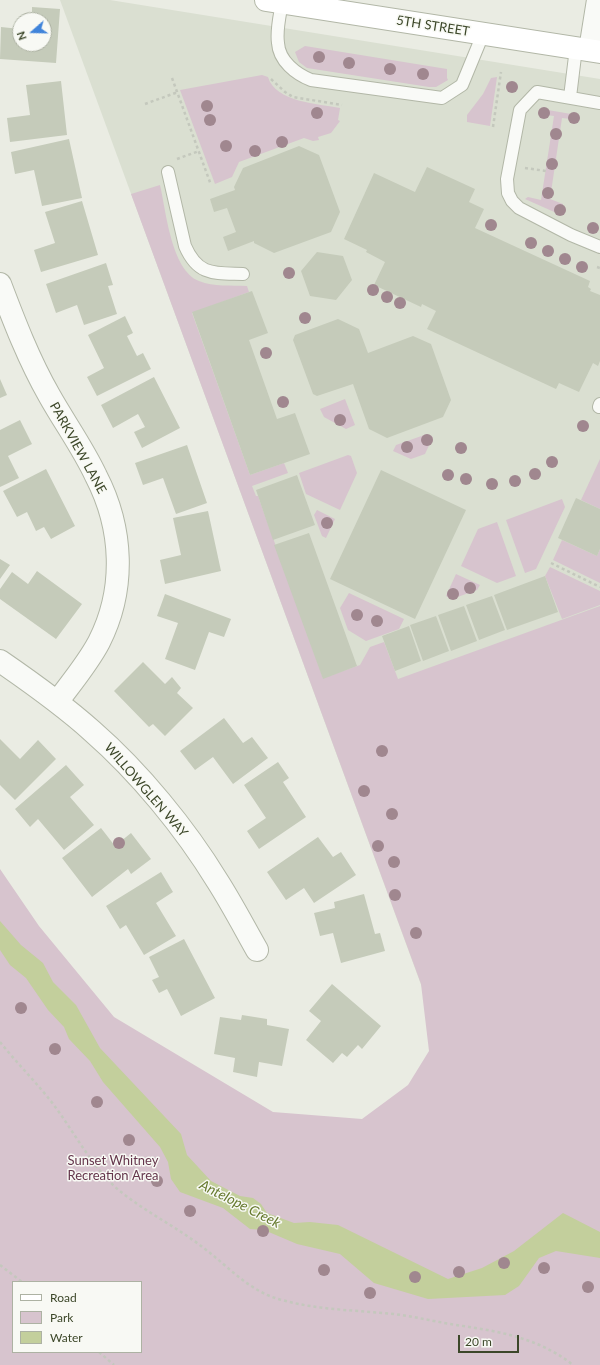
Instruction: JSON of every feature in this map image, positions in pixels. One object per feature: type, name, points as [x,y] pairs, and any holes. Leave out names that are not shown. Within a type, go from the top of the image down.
[{"type":"street","points":[[589,50],[598,0]]},
{"type":"street","name":"5TH STREET","points":[[274,1],[589,50]]},
{"type":"street","name":"PARKVIEW LANE","points":[[0,284],[26,348],[48,394],[96,475],[110,506],[117,538],[118,574],[111,614],[98,642],[79,673],[57,702]]},
{"type":"street","name":"WILLOWGLEN WAY","points":[[0,661],[57,702],[93,731],[126,764],[164,808],[218,881],[257,950]]},
{"type":"lane","points":[[274,1],[278,43],[287,64],[300,75],[311,80],[442,98],[462,85],[483,34]]},
{"type":"lane","points":[[570,97],[589,50]]},
{"type":"lane","points":[[600,103],[537,92],[520,110],[507,179],[508,193],[512,201],[519,208],[571,235],[600,247]]},
{"type":"lane","points":[[170,167],[185,246],[190,257],[197,266],[206,272],[243,274]]},
{"type":"path","points":[[493,127],[501,72]]},
{"type":"path","points":[[172,78],[211,185]]},
{"type":"path","points":[[145,104],[178,92]]},
{"type":"path","points":[[170,167],[199,151]]},
{"type":"path","points":[[509,166],[546,171]]},
{"type":"path","points":[[551,563],[600,588]]},
{"type":"path","points":[[0,1042],[50,1100],[98,1169],[115,1186],[189,1237],[232,1273],[261,1294],[282,1300],[336,1310],[402,1315],[504,1332],[524,1338],[551,1350],[573,1365]]},
{"type":"path","points":[[0,1265],[21,1281]]},
{"type":"path","points":[[100,1353],[114,1365]]},
{"type":"shaded area","points":[[60,0],[110,0],[600,79],[600,1197],[475,1132]]},
{"type":"green space","points":[[305,46],[447,69],[448,80],[436,87],[429,87],[307,68],[299,62],[295,52]]},
{"type":"green space","points":[[262,75],[268,77],[272,85],[279,92],[288,97],[310,103],[340,108],[338,120],[340,121],[331,133],[318,137],[319,140],[313,141],[304,138],[239,162],[232,177],[215,184],[180,90]]},
{"type":"green space","points":[[497,77],[490,126],[467,122],[467,115],[483,94],[491,78]]},
{"type":"green space","points":[[542,109],[577,115],[579,120],[562,118],[550,199],[563,204],[563,214],[561,215],[525,199],[528,197],[541,200],[554,116],[538,114]]},
{"type":"green space","name":"Sunset Whitney Recreation Area","points":[[160,185],[171,238],[182,265],[190,275],[205,283],[247,286],[249,292],[192,313],[250,475],[284,463],[288,473],[252,486],[256,496],[258,496],[323,678],[360,665],[370,647],[384,642],[398,679],[600,606],[600,1365],[0,1365],[0,869],[39,926],[114,1017],[273,1112],[362,1119],[408,1085],[429,1051],[421,984],[131,194]]},
{"type":"green space","points":[[345,399],[355,425],[346,429],[324,417],[320,409]]},
{"type":"green space","points":[[427,434],[433,437],[425,454],[411,459],[393,451],[396,445]]},
{"type":"green space","points":[[348,455],[351,456],[357,473],[340,510],[306,494],[299,473]]},
{"type":"green space","points":[[600,459],[600,509],[581,500]]},
{"type":"green space","points":[[562,499],[565,507],[536,569],[525,573],[506,520]]},
{"type":"green space","points":[[317,510],[335,519],[326,538],[322,536],[314,515]]},
{"type":"green space","points":[[497,522],[516,576],[497,583],[461,566],[478,529]]},
{"type":"green space","points":[[562,540],[597,556],[600,549],[600,583],[553,560]]},
{"type":"green space","points":[[550,567],[600,591],[600,605],[562,619],[545,576]]},
{"type":"green space","points":[[456,574],[480,585],[477,590],[452,599],[446,596]]},
{"type":"green space","points":[[349,593],[404,619],[399,629],[366,641],[348,630],[340,608]]},
{"type":"water","name":"Antelope Creek","points":[[0,921],[21,945],[43,963],[53,982],[76,1005],[100,1048],[181,1134],[187,1155],[211,1181],[240,1196],[253,1198],[261,1204],[267,1213],[294,1223],[310,1222],[338,1225],[448,1279],[482,1268],[514,1251],[563,1213],[600,1232],[600,1258],[556,1251],[539,1258],[519,1286],[505,1295],[428,1299],[374,1283],[340,1254],[297,1244],[264,1230],[250,1229],[223,1208],[180,1192],[171,1179],[168,1162],[160,1147],[103,1082],[90,1061],[69,1039],[64,1027],[48,1010],[26,978],[10,965],[0,950]]},
{"type":"building","points":[[32,7],[60,9],[56,63],[0,59],[1,27],[12,28],[12,52],[52,52],[52,12],[32,12]]},
{"type":"building","points":[[61,81],[67,135],[10,142],[7,118],[30,115],[26,85]]},
{"type":"building","points":[[69,139],[82,198],[42,206],[34,170],[15,174],[11,152]]},
{"type":"building","points":[[299,146],[319,155],[340,212],[331,232],[274,253],[254,243],[254,241],[228,251],[223,237],[236,232],[227,208],[214,212],[210,199],[235,190],[234,187],[243,168]]},
{"type":"building","points":[[427,167],[475,189],[469,202],[484,209],[475,228],[590,281],[588,287],[591,289],[590,291],[600,295],[600,361],[598,366],[593,363],[579,392],[559,383],[556,389],[427,329],[436,311],[422,304],[421,307],[374,285],[385,262],[366,252],[367,250],[344,239],[374,173],[415,192]]},
{"type":"building","points":[[82,201],[98,255],[41,272],[34,250],[55,243],[45,212]]},
{"type":"building","points":[[317,252],[343,256],[352,280],[336,300],[310,296],[301,271]]},
{"type":"building","points":[[106,263],[113,285],[108,286],[117,314],[84,325],[77,305],[56,313],[46,284]]},
{"type":"building","points":[[252,291],[268,333],[249,340],[277,419],[295,413],[310,454],[250,475],[192,312]]},
{"type":"building","points":[[125,316],[133,333],[127,336],[137,356],[143,353],[151,369],[97,396],[87,377],[104,368],[88,335]]},
{"type":"building","points":[[338,319],[359,329],[368,353],[413,336],[431,344],[451,400],[443,417],[387,438],[369,429],[353,384],[317,396],[313,394],[293,340],[295,335]]},
{"type":"building","points":[[154,377],[180,428],[142,448],[134,432],[145,427],[138,414],[113,428],[101,405]]},
{"type":"building","points":[[0,379],[7,395],[0,398]]},
{"type":"building","points":[[20,420],[32,444],[8,456],[19,478],[0,487],[0,430]]},
{"type":"building","points":[[187,445],[207,503],[176,514],[163,478],[143,485],[135,463]]},
{"type":"building","points":[[46,469],[75,526],[51,539],[44,527],[36,531],[27,512],[17,517],[3,491]]},
{"type":"building","points":[[381,470],[466,510],[415,619],[330,579]]},
{"type":"building","points":[[297,475],[315,525],[273,540],[256,490]]},
{"type":"building","points":[[576,498],[600,509],[600,549],[597,556],[558,538]]},
{"type":"building","points":[[208,511],[221,571],[165,584],[160,560],[181,555],[173,518]]},
{"type":"building","points":[[309,533],[357,666],[323,679],[274,545]]},
{"type":"building","points":[[0,559],[10,565],[0,579]]},
{"type":"building","points":[[37,571],[82,604],[56,639],[0,599],[0,589],[12,572],[28,584]]},
{"type":"building","points":[[545,576],[558,612],[507,630],[494,595]]},
{"type":"building","points":[[165,594],[231,619],[224,637],[209,632],[195,670],[165,659],[178,623],[157,616]]},
{"type":"building","points":[[492,596],[505,630],[479,640],[466,605]]},
{"type":"building","points":[[464,606],[477,641],[451,651],[438,615]]},
{"type":"building","points":[[436,616],[449,651],[423,661],[410,625]]},
{"type":"building","points":[[409,626],[421,661],[395,671],[382,636]]},
{"type":"building","points":[[143,662],[165,684],[172,677],[181,688],[177,693],[193,708],[165,736],[153,724],[149,727],[114,691]]},
{"type":"building","points":[[224,718],[243,743],[252,737],[268,758],[233,784],[213,757],[195,770],[180,751]]},
{"type":"building","points":[[0,739],[20,759],[38,740],[56,759],[15,800],[0,785]]},
{"type":"building","points":[[278,762],[289,778],[283,782],[306,817],[259,849],[247,831],[266,818],[244,785]]},
{"type":"building","points":[[66,765],[84,785],[70,797],[94,825],[64,850],[38,819],[30,827],[15,809]]},
{"type":"building","points":[[101,828],[115,846],[131,833],[151,859],[131,874],[128,869],[92,897],[62,858]]},
{"type":"building","points":[[318,837],[333,857],[341,852],[356,875],[314,903],[304,888],[286,900],[267,872]]},
{"type":"building","points":[[161,872],[173,892],[156,903],[176,936],[144,955],[126,925],[120,929],[106,906]]},
{"type":"building","points":[[364,894],[375,934],[380,933],[385,951],[341,963],[333,933],[320,936],[314,913],[335,908],[334,902]]},
{"type":"building","points":[[184,939],[215,998],[181,1016],[167,989],[159,993],[152,980],[159,977],[149,957]]},
{"type":"building","points":[[332,984],[381,1026],[362,1049],[358,1045],[347,1057],[342,1053],[333,1063],[306,1040],[321,1021],[309,1011]]},
{"type":"building","points":[[242,1015],[267,1019],[267,1025],[289,1029],[282,1066],[259,1062],[257,1077],[233,1072],[235,1058],[214,1054],[220,1017],[241,1020]]}]
